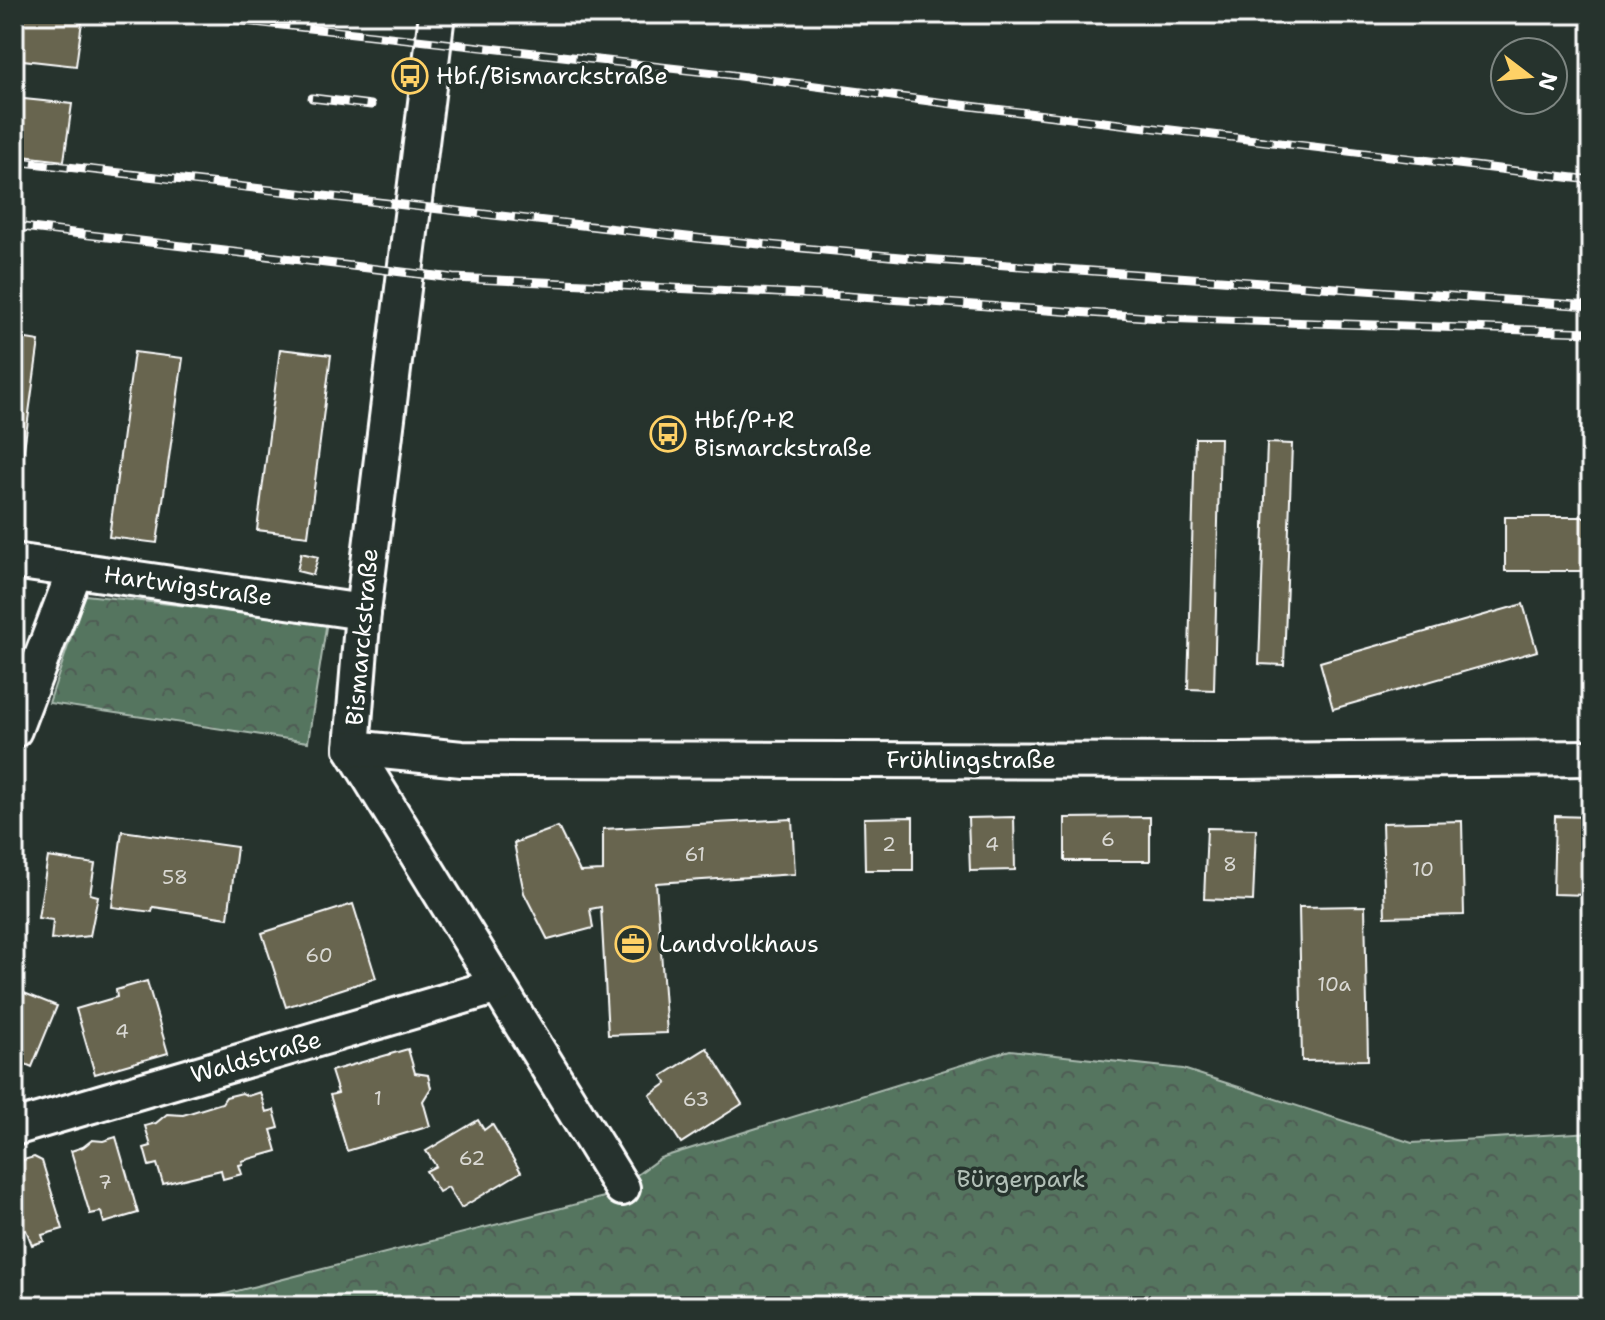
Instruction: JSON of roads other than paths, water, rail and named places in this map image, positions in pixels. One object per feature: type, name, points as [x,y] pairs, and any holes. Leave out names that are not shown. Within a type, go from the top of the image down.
[{"type":"street","name":"Bismarckstraße","points":[[437,14],[363,612],[352,748],[622,1188]]},
{"type":"street","name":"Hartwigstraße","points":[[14,561],[363,612]]},
{"type":"street","points":[[14,730],[75,570]]},
{"type":"street","name":"Frühlingstraße","points":[[352,748],[462,759],[1591,758]]},
{"type":"street","name":"Waldstraße","points":[[14,1128],[498,986]]},
{"type":"railway","points":[[182,14],[724,74],[1591,180]]},
{"type":"railway","points":[[312,98],[371,105]]},
{"type":"railway","points":[[14,161],[705,239],[922,259],[1591,306]]},
{"type":"railway","points":[[14,226],[453,278],[846,296],[1161,318],[1591,332]]},
{"type":"place","name":"Hbf./Bismarckstraße","points":[[410,76]]},
{"type":"place","name":"Hbf./P+R Bismarckstraße","points":[[668,434]]},
{"type":"place","name":"Landvolkhaus","points":[[633,944]]},
{"type":"park label","name":"Bürgerpark","points":[[1021,1179]]}]
